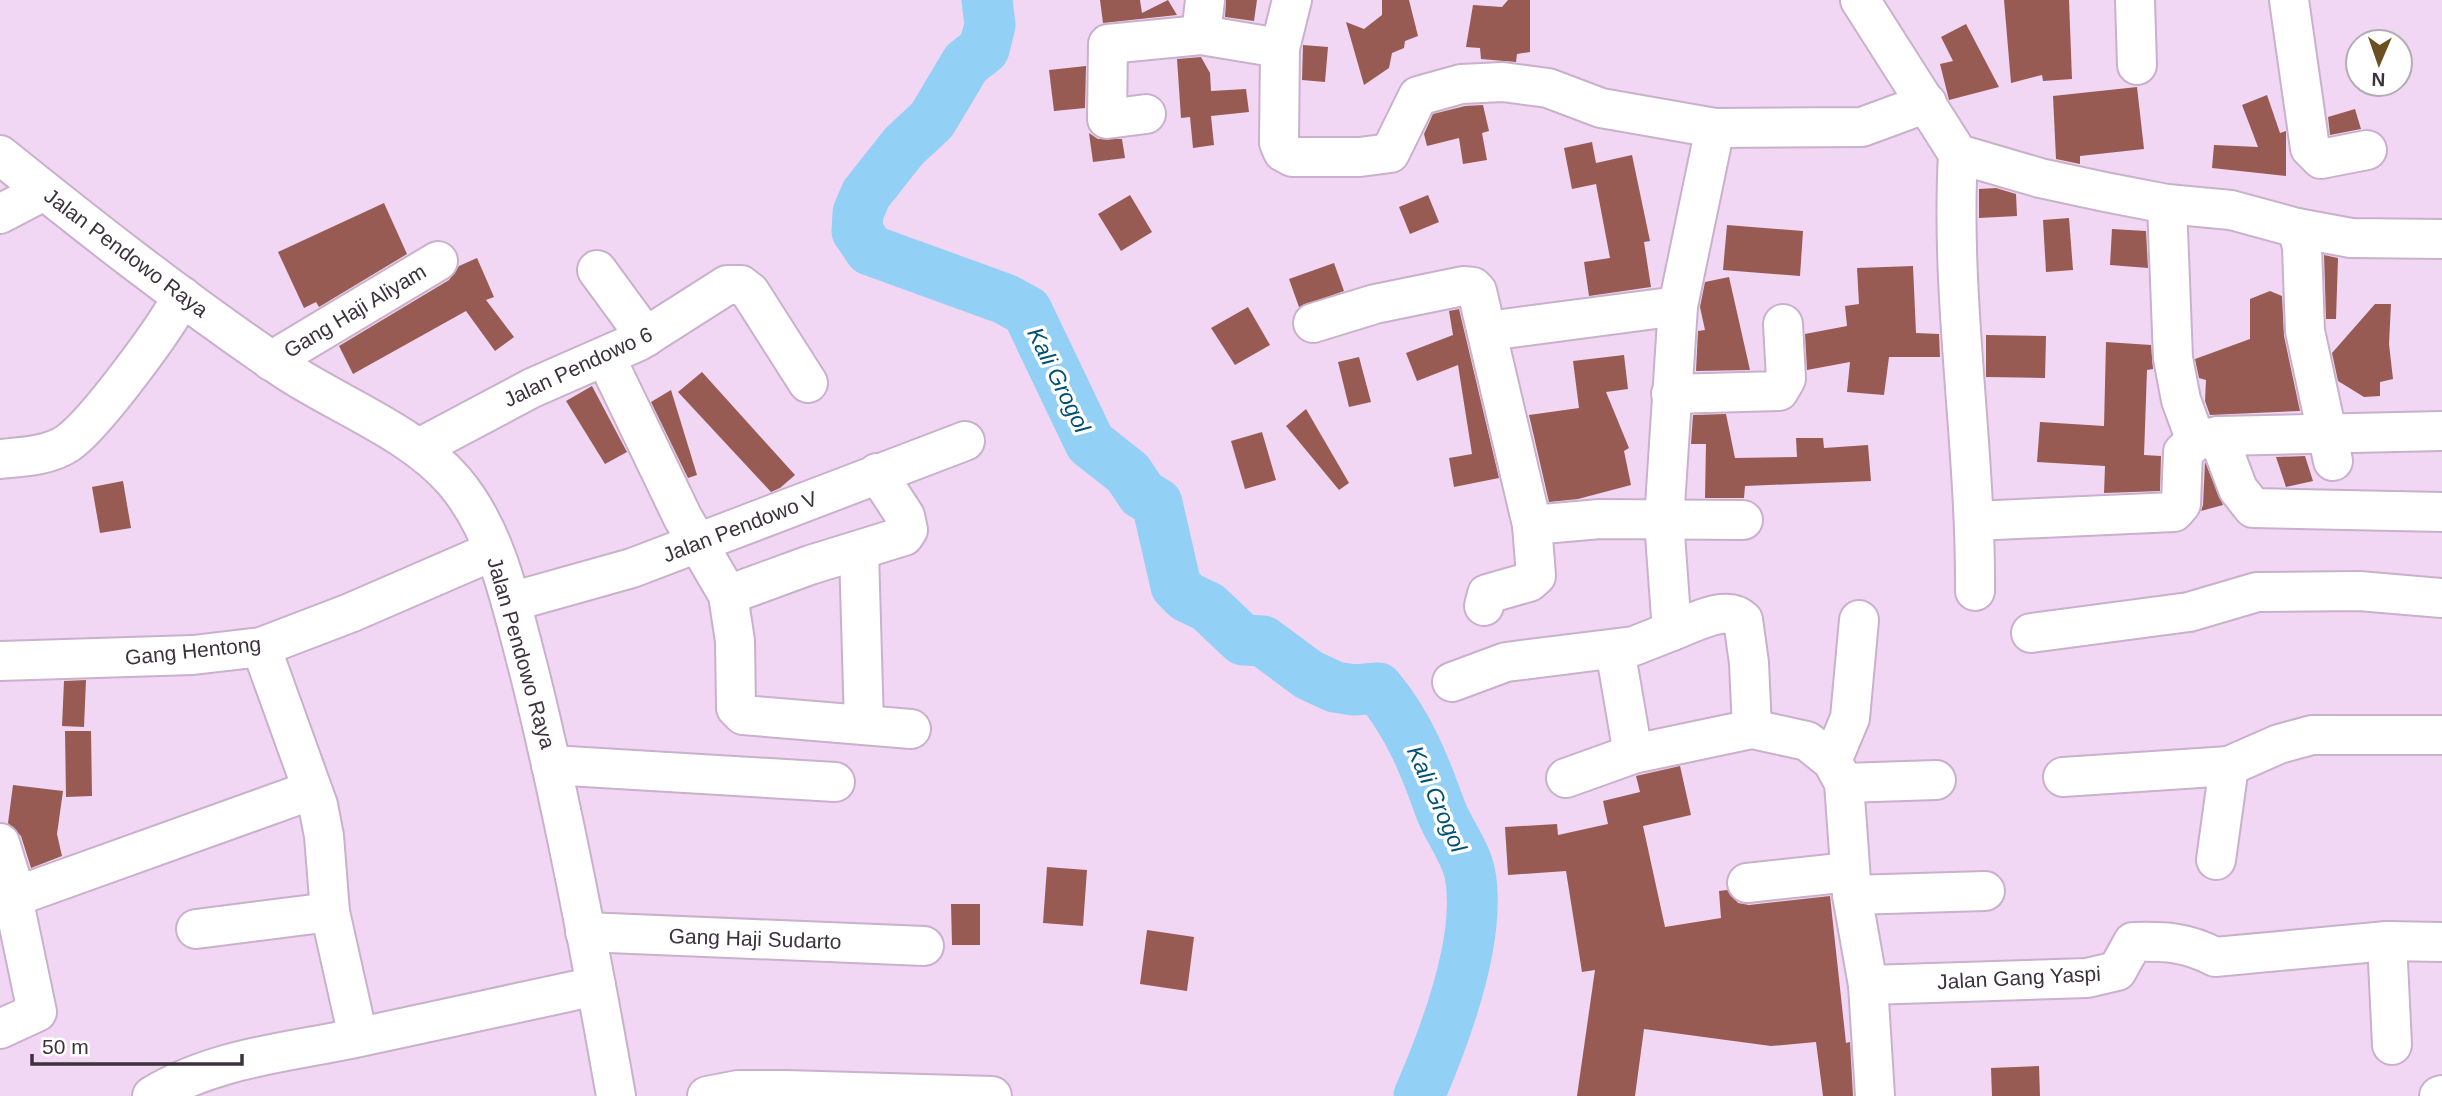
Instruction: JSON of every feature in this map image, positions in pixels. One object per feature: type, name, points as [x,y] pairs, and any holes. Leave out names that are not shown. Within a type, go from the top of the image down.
[{"type":"street","points":[[1292,0],[1280,48],[1279,143],[1283,152],[1293,157],[1391,153],[1418,96],[1461,83],[1503,82],[1548,88],[1601,108],[1715,128],[1862,127],[1927,103]]},
{"type":"street","points":[[1860,0],[1958,154],[1954,216],[1974,521],[1975,591]]},
{"type":"street","points":[[2135,0],[2137,65]]},
{"type":"street","points":[[2289,0],[2310,148],[2321,159],[2367,150]]},
{"type":"street","points":[[1146,114],[1107,119],[1108,44],[1203,18],[1280,48]]},
{"type":"street","points":[[1672,631],[1664,521],[1678,306],[1715,128]]},
{"type":"street","points":[[1958,154],[2040,178],[2167,204],[2231,210],[2297,228],[2386,241],[2442,239]]},
{"type":"street","name":"Jalan Pendowo Raya","points":[[0,155],[182,296],[271,360],[419,448],[463,492],[493,551],[511,602],[551,765],[616,1096]]},
{"type":"street","points":[[0,214],[44,191]]},
{"type":"street","points":[[2167,204],[2173,358],[2181,400],[2241,496],[2253,508],[2442,512]]},
{"type":"street","points":[[2297,228],[2302,247],[2305,331],[2330,446]]},
{"type":"street","name":"Gang Haji Aliyam","points":[[271,360],[438,261]]},
{"type":"street","points":[[597,270],[646,337]]},
{"type":"street","name":"Jalan Pendowo 6","points":[[419,448],[532,388],[606,358],[646,337],[727,285],[741,285],[750,292],[808,383]]},
{"type":"street","points":[[1313,323],[1376,304],[1468,285],[1476,291],[1488,331],[1532,525],[1536,576],[1529,582],[1487,594],[1484,606]]},
{"type":"street","points":[[0,459],[36,456],[67,444],[93,419],[182,296]]},
{"type":"street","points":[[1488,331],[1678,306]]},
{"type":"street","points":[[1671,394],[1779,391],[1786,379],[1783,324]]},
{"type":"street","points":[[606,358],[696,541],[728,595],[735,641],[736,708],[743,715],[911,729]]},
{"type":"street","points":[[1974,521],[2174,512],[2181,504],[2183,452],[2207,438],[2330,446],[2442,431]]},
{"type":"street","name":"Jalan Pendowo V","points":[[511,602],[632,568],[696,541],[965,441]]},
{"type":"street","points":[[728,595],[810,565],[897,541],[908,530],[905,516],[877,473]]},
{"type":"street","points":[[1532,525],[1600,519],[1743,520]]},
{"type":"street","name":"Gang Hentong","points":[[0,661],[193,655],[261,647],[350,613],[493,551]]},
{"type":"street","points":[[859,552],[863,725]]},
{"type":"street","points":[[2031,634],[2189,612],[2257,592],[2359,591],[2442,598]]},
{"type":"street","points":[[1452,682],[1506,662],[1615,649],[1724,613],[1738,615],[1743,620],[1748,652],[1752,729]]},
{"type":"street","points":[[1859,620],[1850,718],[1838,772],[1850,883],[1868,985],[1875,1096]]},
{"type":"street","points":[[261,647],[298,741],[324,836],[330,912],[358,1037]]},
{"type":"street","points":[[1615,649],[1633,754]]},
{"type":"street","points":[[1566,778],[1633,754],[1752,729],[1808,741],[1838,772],[1936,780]]},
{"type":"street","points":[[2063,777],[2229,766],[2278,744],[2312,736],[2442,735]]},
{"type":"street","points":[[551,765],[835,782]]},
{"type":"street","points":[[2216,860],[2229,766]]},
{"type":"street","points":[[17,898],[312,790]]},
{"type":"street","points":[[0,843],[17,898],[15,907],[37,1012],[0,1029]]},
{"type":"street","points":[[1747,883],[1850,883],[1985,891]]},
{"type":"street","points":[[196,929],[330,912]]},
{"type":"street","name":"Gang Haji Sudarto","points":[[585,932],[924,946]]},
{"type":"street","name":"Jalan Gang Yaspi","points":[[1868,985],[2087,978],[2117,971],[2133,942],[2173,941],[2194,946],[2215,957],[2387,941],[2442,942]]},
{"type":"street","points":[[2387,941],[2392,1045]]},
{"type":"street","points":[[152,1096],[224,1064],[596,986]]},
{"type":"street","points":[[707,1096],[738,1090],[992,1096]]},
{"type":"building","points":[[1100,0],[1140,0],[1142,13],[1168,0],[1177,15],[1103,23]]},
{"type":"building","points":[[1226,0],[1257,0],[1254,21],[1225,17]]},
{"type":"building","points":[[1382,0],[1409,0],[1418,36],[1405,41],[1404,48],[1392,53],[1389,68],[1364,85],[1346,22],[1364,29],[1382,15]]},
{"type":"building","points":[[1508,0],[1530,0],[1530,52],[1517,54],[1516,62],[1481,59],[1480,48],[1466,47],[1473,5],[1502,7]]},
{"type":"building","points":[[2004,0],[2069,0],[2072,79],[2043,81],[2042,75],[2011,83]]},
{"type":"building","points":[[1966,24],[1999,87],[1949,100],[1940,64],[1953,61],[1941,37]]},
{"type":"building","points":[[1303,45],[1328,47],[1325,82],[1302,80]]},
{"type":"building","points":[[1201,57],[1210,73],[1211,91],[1246,89],[1249,112],[1211,116],[1214,145],[1193,148],[1190,117],[1181,118],[1177,59]]},
{"type":"building","points":[[1086,66],[1085,108],[1054,111],[1049,70]]},
{"type":"building","points":[[2137,87],[2144,149],[2080,156],[2080,164],[2056,159],[2053,96]]},
{"type":"building","points":[[2267,95],[2280,133],[2286,131],[2286,176],[2212,168],[2214,145],[2258,147],[2242,105]]},
{"type":"building","points":[[1483,105],[1489,131],[1482,133],[1487,160],[1463,164],[1459,138],[1427,146],[1424,134],[1433,114],[1465,106]]},
{"type":"building","points":[[2355,109],[2361,129],[2330,135],[2328,117]]},
{"type":"building","points":[[1089,133],[1098,139],[1122,139],[1125,158],[1093,162]]},
{"type":"building","points":[[1592,142],[1596,163],[1632,155],[1650,241],[1644,242],[1651,287],[1589,296],[1584,262],[1610,258],[1596,184],[1572,189],[1564,148]]},
{"type":"building","points":[[1996,188],[2016,194],[2017,216],[1979,218],[1979,189]]},
{"type":"building","points":[[1130,195],[1152,232],[1121,251],[1098,214]]},
{"type":"building","points":[[1428,195],[1439,222],[1410,234],[1399,207]]},
{"type":"building","points":[[384,203],[407,254],[319,307],[316,302],[304,308],[278,252]]},
{"type":"building","points":[[2069,218],[2073,270],[2046,272],[2043,220]]},
{"type":"building","points":[[1727,225],[1803,231],[1800,276],[1723,270]]},
{"type":"building","points":[[2112,229],[2146,231],[2148,268],[2110,265]]},
{"type":"building","points":[[2324,255],[2338,258],[2336,319],[2326,319]]},
{"type":"building","points":[[477,258],[494,297],[486,300],[514,337],[495,351],[466,311],[353,374],[339,346],[449,280],[459,266]]},
{"type":"building","points":[[1334,263],[1344,291],[1299,307],[1289,279]]},
{"type":"building","points":[[1913,266],[1916,333],[1939,334],[1940,357],[1889,357],[1884,395],[1847,392],[1850,362],[1807,370],[1805,334],[1847,326],[1845,306],[1859,304],[1857,268]]},
{"type":"building","points":[[1729,277],[1750,370],[1696,371],[1698,331],[1705,330],[1700,307],[1705,282]]},
{"type":"building","points":[[2270,291],[2282,296],[2284,336],[2300,411],[2210,415],[2205,401],[2206,380],[2199,378],[2195,359],[2250,339],[2250,299]]},
{"type":"building","points":[[2375,304],[2391,304],[2389,344],[2393,379],[2380,382],[2380,396],[2364,397],[2338,381],[2332,353]]},
{"type":"building","points":[[1248,307],[1270,345],[1235,365],[1211,328]]},
{"type":"building","points":[[1459,309],[1499,478],[1454,487],[1449,458],[1472,454],[1458,365],[1417,381],[1406,353],[1453,335],[1449,311]]},
{"type":"building","points":[[1986,335],[2046,336],[2045,378],[1986,377]]},
{"type":"building","points":[[2106,342],[2151,345],[2153,369],[2147,370],[2144,455],[2161,456],[2160,491],[2104,493],[2105,466],[2037,462],[2040,422],[2104,426]]},
{"type":"building","points":[[1624,355],[1628,389],[1606,392],[1629,448],[1624,451],[1631,485],[1578,499],[1549,502],[1529,415],[1579,408],[1573,361]]},
{"type":"building","points":[[1359,357],[1371,402],[1349,407],[1338,362]]},
{"type":"building","points":[[702,372],[795,475],[780,488],[771,492],[678,392]]},
{"type":"building","points":[[592,386],[627,452],[605,464],[566,401]]},
{"type":"building","points":[[671,390],[697,475],[688,478],[651,402]]},
{"type":"building","points":[[1306,409],[1349,483],[1339,490],[1286,426]]},
{"type":"building","points":[[1726,414],[1735,458],[1797,457],[1796,438],[1823,438],[1824,448],[1868,445],[1871,481],[1745,486],[1744,498],[1705,498],[1706,444],[1691,444],[1693,415]]},
{"type":"building","points":[[1262,432],[1276,480],[1245,489],[1231,441]]},
{"type":"building","points":[[2305,456],[2313,481],[2286,487],[2276,457]]},
{"type":"building","points":[[2205,462],[2223,505],[2201,511],[2203,505]]},
{"type":"building","points":[[123,481],[131,528],[100,533],[92,487]]},
{"type":"building","points":[[86,680],[84,727],[62,726],[64,681]]},
{"type":"building","points":[[65,731],[91,731],[92,796],[66,797]]},
{"type":"building","points":[[1680,766],[1691,815],[1643,826],[1665,927],[1721,918],[1719,891],[1727,890],[1738,903],[1749,905],[1830,896],[1846,1043],[1850,1042],[1853,1096],[1823,1096],[1816,1042],[1771,1046],[1644,1029],[1635,1096],[1577,1096],[1595,970],[1582,972],[1566,871],[1508,875],[1505,827],[1557,824],[1558,835],[1608,824],[1603,801],[1640,792],[1636,776]]},
{"type":"building","points":[[13,785],[63,791],[57,834],[62,856],[31,868],[21,836],[8,823]]},
{"type":"building","points":[[1047,867],[1087,870],[1083,926],[1043,923]]},
{"type":"building","points":[[951,904],[980,904],[980,945],[952,945]]},
{"type":"building","points":[[1147,930],[1194,937],[1187,991],[1140,984]]},
{"type":"building","points":[[2039,1066],[2040,1096],[1992,1096],[1991,1068]]},
{"type":"waterway","name":"Kali Grogol","points":[[987,0],[990,25],[984,49],[966,63],[932,120],[904,146],[866,194],[858,213],[857,231],[870,250],[1005,299],[1027,311],[1090,443],[1128,473],[1142,494],[1157,503],[1176,586],[1187,597],[1208,607],[1243,640],[1263,641],[1309,675],[1335,687],[1354,690],[1378,688],[1399,716],[1429,778],[1444,819],[1465,858],[1470,874],[1472,900],[1471,928],[1459,987],[1440,1045],[1419,1096]]}]
